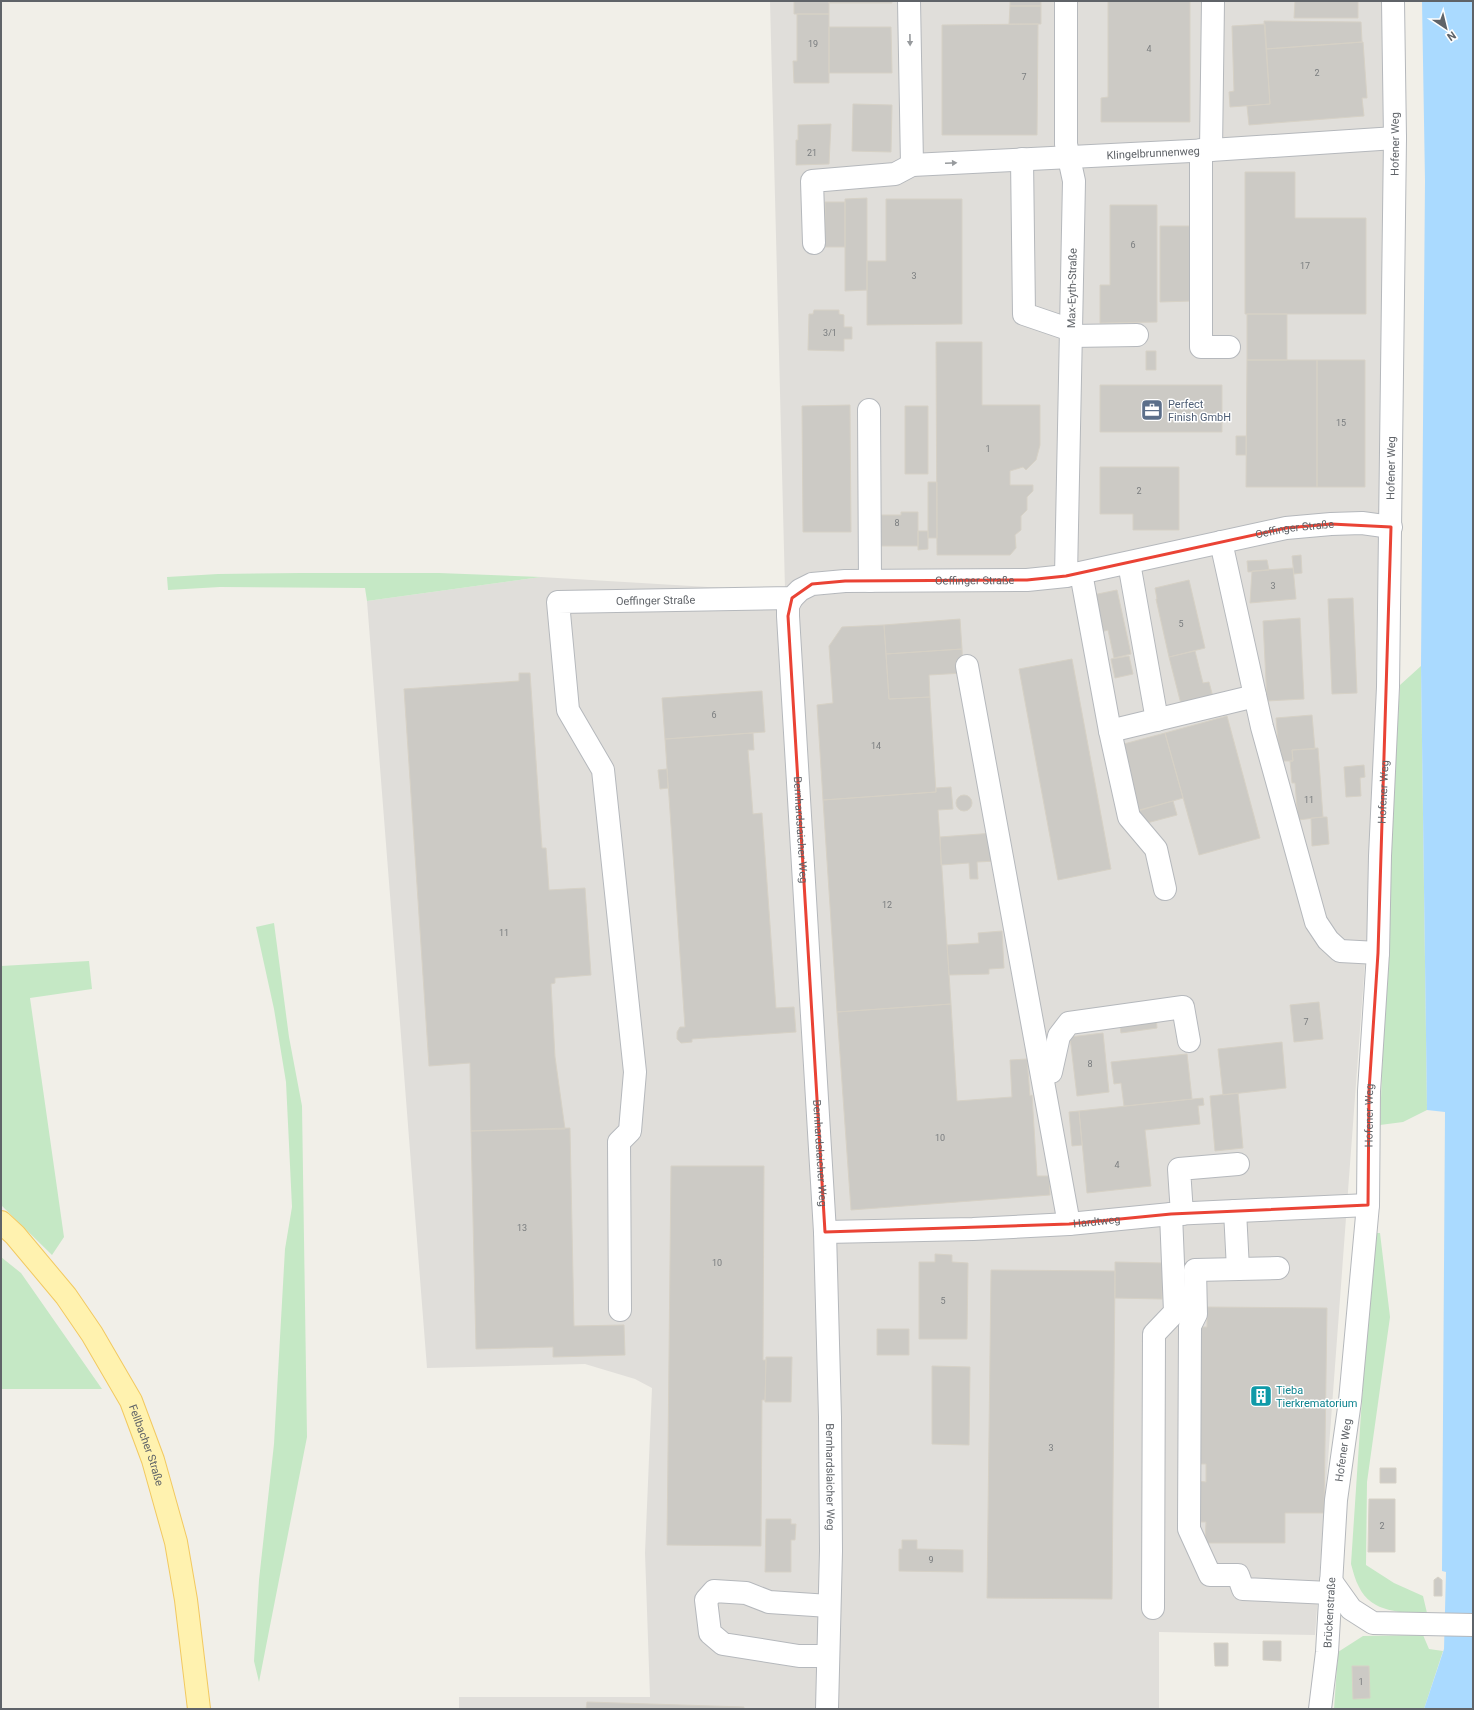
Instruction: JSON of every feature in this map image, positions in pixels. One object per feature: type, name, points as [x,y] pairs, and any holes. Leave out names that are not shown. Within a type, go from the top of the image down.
[{"type":"main road","name":"Fellbacher Straße","points":[[1,1222],[15,1235],[66,1296],[92,1334],[131,1401],[153,1460],[176,1542],[186,1600],[199,1709]]},
{"type":"street","points":[[814,243],[812,181],[895,174],[912,166],[909,1]]},
{"type":"street","name":"Max-Eyth-Straße","points":[[1066,1],[1066,144],[1074,181],[1071,333],[1073,574],[1130,817],[1156,849],[1165,889]]},
{"type":"street","points":[[1213,1],[1206,150],[1201,348],[1229,347]]},
{"type":"street","name":"Hofener Weg","points":[[1331,1587],[1336,1500],[1350,1401],[1368,1205],[1369,1091],[1378,953],[1380,856],[1388,687],[1395,138],[1394,1]]},
{"type":"street","name":"Klingelbrunnenweg","points":[[912,166],[1395,138]]},
{"type":"street","points":[[1022,159],[1024,314],[1071,333],[1137,336]]},
{"type":"street","points":[[869,410],[870,581]]},
{"type":"street","name":"Oeffinger Straße","points":[[620,1310],[619,1142],[630,1131],[634,1072],[603,770],[568,710],[558,602],[792,598],[800,590],[812,584],[870,581],[1026,580],[1073,574],[1129,563],[1286,528],[1331,524],[1362,524],[1391,528]]},
{"type":"street","points":[[1221,542],[1262,726],[1316,922],[1328,940],[1340,952],[1378,953]]},
{"type":"street","points":[[1129,563],[1157,720]]},
{"type":"street","name":"Bernhardslaicher Weg","points":[[792,598],[788,606],[825,1232],[830,1418],[831,1551],[827,1709]]},
{"type":"street","points":[[967,666],[1069,1224]]},
{"type":"street","points":[[1110,731],[1255,696]]},
{"type":"street","points":[[1042,1074],[1050,1072],[1059,1036],[1069,1023],[1183,1007],[1189,1042]]},
{"type":"street","points":[[1153,1608],[1154,1334],[1175,1312],[1179,1169],[1238,1164]]},
{"type":"street","name":"Hardtweg","points":[[825,1232],[973,1229],[1069,1224],[1177,1214],[1368,1205]]},
{"type":"street","points":[[1235,1211],[1238,1269]]},
{"type":"street","points":[[1278,1268],[1195,1270],[1196,1314],[1190,1326],[1189,1530],[1210,1575],[1238,1575],[1243,1589],[1331,1587]]},
{"type":"street","name":"Brückenstraße","points":[[1331,1587],[1351,1609],[1373,1623],[1473,1624]]},
{"type":"street","name":"Brückenstraße","points":[[1320,1709],[1328,1652],[1331,1587]]},
{"type":"street","points":[[828,1656],[799,1656],[723,1644],[710,1633],[706,1600],[714,1591],[746,1593],[769,1602],[829,1606]]},
{"type":"highlighted area","points":[[1331,524],[1391,527],[1378,953],[1369,1091],[1368,1205],[1171,1214],[1069,1224],[825,1232],[788,616],[792,598],[812,584],[845,581],[1027,580],[1066,576],[1286,528]]},
{"type":"shaded area","points":[[770,1],[1384,1],[1391,528],[1373,855],[1315,1635],[1159,1632],[1159,1709],[459,1709],[459,1697],[650,1697],[645,1553],[652,1388],[635,1379],[585,1364],[427,1368],[367,601],[541,577],[758,590],[785,589]]},
{"type":"green space","points":[[439,573],[541,577],[367,601],[365,588],[220,587],[168,590],[167,577],[218,574]]},
{"type":"green space","points":[[1421,666],[1427,1110],[1403,1122],[1380,1125],[1390,856],[1400,685]]},
{"type":"green space","points":[[274,923],[289,1037],[302,1106],[307,1437],[259,1682],[254,1661],[259,1580],[274,1444],[285,1249],[292,1207],[286,1082],[274,1009],[256,927]]},
{"type":"green space","points":[[89,961],[92,989],[30,998],[64,1237],[52,1255],[1,1205],[1,966]]},
{"type":"green space","points":[[1373,1233],[1380,1233],[1390,1317],[1367,1482],[1366,1565],[1394,1583],[1423,1596],[1427,1613],[1398,1612],[1379,1607],[1371,1602],[1364,1596],[1359,1587],[1351,1564]]},
{"type":"green space","points":[[1,1257],[21,1273],[102,1389],[1,1389]]},
{"type":"green space","points":[[1423,1635],[1429,1649],[1443,1651],[1424,1709],[1334,1709],[1338,1652],[1363,1636]]},
{"type":"water","points":[[1422,1],[1473,1],[1473,1709],[1424,1709],[1444,1649],[1446,1572],[1442,1571],[1445,1112],[1427,1110],[1421,666],[1425,181]]},
{"type":"building","points":[[794,1],[829,1],[829,14],[794,14]]},
{"type":"building","points":[[829,1],[892,1],[892,3],[829,3]]},
{"type":"building","points":[[1010,1],[1041,1],[1041,6],[1010,6]]},
{"type":"building","points":[[1108,1],[1190,1],[1190,122],[1101,122],[1101,98],[1108,97]]},
{"type":"building","points":[[1295,1],[1358,1],[1358,18],[1294,18]]},
{"type":"building","points":[[1010,6],[1041,6],[1041,24],[1009,24]]},
{"type":"building","points":[[797,14],[829,14],[829,83],[794,83],[793,61],[797,61]]},
{"type":"building","points":[[1264,21],[1361,22],[1362,42],[1266,49]]},
{"type":"building","points":[[1038,24],[1037,135],[942,135],[942,25]]},
{"type":"building","points":[[1265,24],[1270,104],[1230,107],[1229,92],[1234,91],[1232,26]]},
{"type":"building","points":[[829,27],[891,27],[892,73],[829,73]]},
{"type":"building","points":[[1363,42],[1367,98],[1362,98],[1364,116],[1249,125],[1247,106],[1270,104],[1266,49]]},
{"type":"building","points":[[853,104],[892,105],[891,152],[852,151]]},
{"type":"building","points":[[831,124],[829,164],[796,165],[796,140],[798,140],[798,125]]},
{"type":"building","points":[[1245,172],[1295,172],[1295,218],[1366,218],[1366,314],[1245,314]]},
{"type":"building","points":[[867,198],[867,290],[845,291],[845,199]]},
{"type":"building","points":[[886,199],[962,199],[962,324],[867,325],[867,261],[886,261]]},
{"type":"building","points":[[825,202],[845,202],[845,247],[825,247]]},
{"type":"building","points":[[1110,205],[1157,205],[1157,322],[1100,323],[1100,285],[1110,285]]},
{"type":"building","points":[[1160,226],[1191,226],[1191,301],[1160,302]]},
{"type":"building","points":[[814,310],[839,310],[839,314],[844,315],[844,327],[852,327],[852,339],[844,339],[844,351],[808,350],[809,314],[813,314]]},
{"type":"building","points":[[1247,314],[1287,314],[1287,360],[1247,360]]},
{"type":"building","points":[[936,342],[982,342],[982,405],[1040,405],[1040,445],[1036,460],[1026,470],[1023,467],[1010,471],[1010,485],[1033,485],[1033,491],[1027,497],[1027,510],[1021,516],[1021,530],[1015,535],[1016,548],[1010,555],[937,555]]},
{"type":"building","points":[[1146,351],[1156,351],[1156,370],[1146,370]]},
{"type":"building","points":[[1247,360],[1317,360],[1317,487],[1246,487]]},
{"type":"building","points":[[1317,360],[1365,360],[1365,487],[1317,487]]},
{"type":"building","points":[[1100,385],[1222,385],[1222,432],[1100,432]]},
{"type":"building","points":[[850,405],[851,532],[803,532],[802,406]]},
{"type":"building","points":[[905,406],[928,406],[928,474],[905,474]]},
{"type":"building","points":[[1236,436],[1246,436],[1246,455],[1236,455]]},
{"type":"building","points":[[1100,467],[1179,467],[1179,530],[1133,530],[1133,514],[1100,514]]},
{"type":"building","points":[[928,482],[937,482],[937,538],[928,538]]},
{"type":"building","points":[[901,512],[918,512],[918,546],[876,546],[876,515],[901,515]]},
{"type":"building","points":[[918,531],[928,531],[928,549],[918,550]]},
{"type":"building","points":[[1301,555],[1302,573],[1294,574],[1292,556]]},
{"type":"building","points":[[1267,560],[1269,570],[1248,572],[1247,561]]},
{"type":"building","points":[[1293,568],[1296,599],[1250,603],[1252,571]]},
{"type":"building","points":[[1189,580],[1205,648],[1169,657],[1156,599],[1155,588]]},
{"type":"building","points":[[1117,590],[1131,654],[1114,658],[1108,630],[1101,632],[1093,595]]},
{"type":"building","points":[[1353,598],[1357,693],[1332,694],[1328,599]]},
{"type":"building","points":[[1300,618],[1304,699],[1267,701],[1263,621]]},
{"type":"building","points":[[960,619],[962,649],[886,654],[884,625]]},
{"type":"building","points":[[884,625],[889,699],[930,697],[936,792],[823,800],[817,705],[833,703],[829,646],[842,627]]},
{"type":"building","points":[[962,649],[963,673],[929,675],[930,697],[889,699],[886,654]]},
{"type":"building","points":[[1195,651],[1203,683],[1209,682],[1213,697],[1181,704],[1169,657]]},
{"type":"building","points":[[1129,656],[1133,674],[1115,678],[1111,659]]},
{"type":"building","points":[[1072,659],[1111,869],[1058,880],[1019,669]]},
{"type":"building","points":[[519,673],[530,673],[542,848],[546,848],[549,890],[585,888],[591,975],[555,978],[555,983],[551,984],[555,1057],[565,1129],[471,1131],[470,1063],[429,1066],[404,689],[519,681]]},
{"type":"building","points":[[762,691],[765,732],[665,739],[662,698]]},
{"type":"building","points":[[1312,715],[1315,749],[1292,750],[1293,761],[1282,761],[1281,751],[1279,752],[1276,718]]},
{"type":"building","points":[[1227,716],[1260,838],[1199,855],[1165,733]]},
{"type":"building","points":[[753,733],[754,750],[748,750],[753,814],[762,813],[776,1008],[794,1007],[796,1032],[692,1039],[692,1042],[681,1043],[677,1039],[677,1032],[680,1027],[685,1027],[665,739]]},
{"type":"building","points":[[1165,733],[1183,798],[1138,811],[1120,745]]},
{"type":"building","points":[[1318,748],[1323,817],[1298,820],[1295,783],[1292,783],[1290,761],[1293,761],[1292,750]]},
{"type":"building","points":[[1364,765],[1365,777],[1360,778],[1361,796],[1346,797],[1344,767]]},
{"type":"building","points":[[667,769],[668,788],[660,789],[658,770]]},
{"type":"building","points":[[951,787],[953,809],[938,810],[951,1004],[837,1012],[823,800],[936,792],[936,788]]},
{"type":"building","points":[[961,795],[967,795],[972,800],[970,809],[967,811],[961,811],[956,806],[956,800]]},
{"type":"building","points":[[1173,801],[1177,815],[1143,824],[1139,810]]},
{"type":"building","points":[[1327,817],[1329,844],[1312,846],[1311,818]]},
{"type":"building","points":[[994,833],[996,861],[977,862],[978,879],[970,879],[969,863],[941,865],[940,837]]},
{"type":"building","points":[[1002,931],[1004,968],[989,969],[989,974],[949,975],[947,945],[979,943],[978,933]]},
{"type":"building","points":[[1319,1002],[1323,1039],[1294,1042],[1290,1005]]},
{"type":"building","points":[[951,1004],[957,1101],[1012,1097],[1010,1060],[1027,1059],[1030,1096],[1032,1095],[1037,1176],[1049,1176],[1050,1195],[851,1210],[837,1012]]},
{"type":"building","points":[[1156,1014],[1157,1028],[1121,1033],[1119,1019]]},
{"type":"building","points":[[1103,1033],[1109,1092],[1077,1096],[1070,1037]]},
{"type":"building","points":[[1282,1042],[1286,1088],[1223,1095],[1218,1049]]},
{"type":"building","points":[[1187,1054],[1192,1099],[1124,1106],[1121,1083],[1114,1084],[1111,1062]]},
{"type":"building","points":[[1238,1093],[1243,1148],[1215,1151],[1210,1096]]},
{"type":"building","points":[[1203,1098],[1204,1105],[1198,1106],[1200,1124],[1145,1130],[1151,1186],[1087,1193],[1079,1111]]},
{"type":"building","points":[[1079,1111],[1082,1145],[1072,1146],[1069,1112]]},
{"type":"building","points":[[570,1128],[574,1326],[624,1325],[625,1355],[553,1357],[553,1347],[476,1349],[471,1131]]},
{"type":"building","points":[[671,1166],[764,1166],[763,1360],[766,1360],[765,1400],[762,1400],[761,1546],[667,1545]]},
{"type":"building","points":[[935,1254],[952,1255],[952,1262],[968,1263],[967,1339],[919,1339],[919,1262],[935,1262]]},
{"type":"building","points":[[1115,1262],[1163,1263],[1162,1299],[1115,1298]]},
{"type":"building","points":[[991,1270],[1115,1271],[1112,1599],[987,1598]]},
{"type":"building","name":"Tieba Tierkrematorium","points":[[1207,1307],[1327,1308],[1324,1513],[1285,1513],[1285,1543],[1205,1543],[1206,1522],[1195,1522],[1196,1481],[1206,1482],[1206,1464],[1196,1464],[1198,1327],[1207,1327]]},
{"type":"building","points":[[877,1329],[909,1329],[909,1355],[877,1355]]},
{"type":"building","points":[[766,1357],[792,1357],[791,1402],[765,1402]]},
{"type":"building","points":[[932,1366],[970,1367],[969,1445],[932,1444]]},
{"type":"building","points":[[1380,1468],[1396,1468],[1396,1483],[1380,1483]]},
{"type":"building","points":[[1369,1499],[1395,1499],[1395,1552],[1368,1552]]},
{"type":"building","points":[[766,1519],[791,1519],[791,1524],[796,1524],[795,1540],[791,1540],[791,1572],[765,1572]]},
{"type":"building","points":[[902,1540],[917,1540],[917,1549],[963,1550],[963,1572],[899,1571],[899,1549],[902,1549]]},
{"type":"building","points":[[1438,1577],[1442,1580],[1442,1596],[1434,1596],[1434,1580]]},
{"type":"building","points":[[1263,1641],[1281,1641],[1281,1661],[1263,1660]]},
{"type":"building","points":[[1214,1643],[1228,1643],[1228,1666],[1215,1666]]},
{"type":"building","points":[[1352,1666],[1369,1666],[1370,1698],[1353,1699]]},
{"type":"building","points":[[587,1702],[744,1707],[744,1709],[586,1709]]},
{"type":"place","name":"Perfect Finish GmbH","points":[[1152,410]]},
{"type":"place","name":"Tieba Tierkrematorium","points":[[1261,1396]]}]
